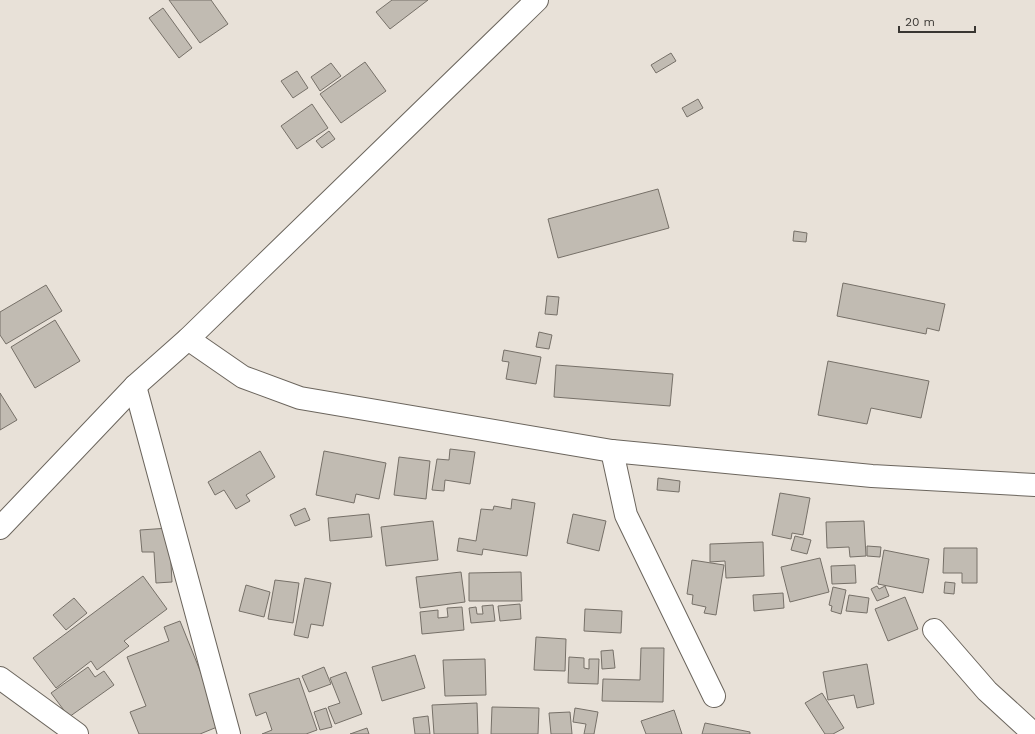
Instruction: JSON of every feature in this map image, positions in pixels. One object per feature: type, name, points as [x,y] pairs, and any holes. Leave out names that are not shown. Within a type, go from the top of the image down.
[{"type":"main road","points":[[0,528],[135,386],[188,338],[537,0]]},
{"type":"main road","points":[[188,338],[244,377],[300,398],[612,451],[872,476],[1035,485]]},
{"type":"main road","points":[[135,386],[229,734]]},
{"type":"main road","points":[[612,451],[626,515],[714,696]]},
{"type":"main road","points":[[934,630],[988,691],[1034,734]]},
{"type":"main road","points":[[0,678],[77,734]]},
{"type":"building","points":[[169,0],[211,0],[228,24],[200,43]]},
{"type":"building","points":[[392,0],[428,0],[390,29],[376,12]]},
{"type":"building","points":[[163,8],[192,48],[179,58],[149,18]]},
{"type":"building","points":[[671,53],[676,61],[656,73],[651,65]]},
{"type":"building","points":[[365,62],[386,91],[341,123],[320,94]]},
{"type":"building","points":[[331,63],[341,76],[320,91],[311,77]]},
{"type":"building","points":[[297,71],[308,88],[293,98],[281,81]]},
{"type":"building","points":[[698,99],[703,108],[687,117],[682,108]]},
{"type":"building","points":[[312,104],[328,128],[297,149],[281,126]]},
{"type":"building","points":[[329,131],[335,139],[322,148],[316,141]]},
{"type":"building","points":[[658,189],[669,228],[558,258],[548,219]]},
{"type":"building","points":[[794,231],[807,233],[806,242],[793,241]]},
{"type":"building","points":[[843,283],[945,304],[939,331],[927,328],[926,334],[837,316]]},
{"type":"building","points":[[46,285],[62,311],[6,344],[0,335],[0,312]]},
{"type":"building","points":[[547,296],[559,297],[557,315],[545,314]]},
{"type":"building","points":[[55,320],[80,361],[35,388],[11,347]]},
{"type":"building","points":[[539,332],[552,335],[549,349],[536,347]]},
{"type":"building","points":[[504,350],[541,357],[536,384],[506,379],[509,362],[502,361]]},
{"type":"building","points":[[828,361],[929,381],[921,418],[871,408],[867,424],[818,415]]},
{"type":"building","points":[[556,365],[673,374],[670,406],[554,397]]},
{"type":"building","points":[[0,393],[17,420],[0,430]]},
{"type":"building","points":[[450,449],[475,452],[470,484],[445,480],[444,491],[432,490],[437,459],[449,460]]},
{"type":"building","points":[[260,451],[275,477],[246,495],[250,501],[236,509],[224,490],[215,495],[208,482]]},
{"type":"building","points":[[324,451],[386,463],[379,499],[356,494],[354,503],[316,495]]},
{"type":"building","points":[[399,457],[430,461],[426,499],[394,495]]},
{"type":"building","points":[[658,478],[680,481],[679,492],[657,490]]},
{"type":"building","points":[[780,493],[810,498],[803,535],[792,533],[791,539],[772,535]]},
{"type":"building","points":[[512,499],[535,503],[527,556],[483,549],[482,555],[457,551],[459,538],[476,541],[481,509],[493,510],[494,506],[511,509]]},
{"type":"building","points":[[305,508],[310,520],[295,526],[290,515]]},
{"type":"building","points":[[369,514],[372,537],[330,541],[328,518]]},
{"type":"building","points":[[573,514],[606,521],[599,551],[567,543]]},
{"type":"building","points":[[433,521],[438,560],[386,566],[381,527]]},
{"type":"building","points":[[864,521],[866,556],[850,557],[849,547],[827,548],[826,522]]},
{"type":"building","points":[[169,528],[172,582],[156,583],[154,552],[142,552],[140,530]]},
{"type":"building","points":[[795,536],[811,540],[807,554],[791,550]]},
{"type":"building","points":[[763,542],[764,576],[726,578],[725,561],[710,562],[710,544]]},
{"type":"building","points":[[867,546],[881,547],[880,557],[867,556]]},
{"type":"building","points":[[944,548],[977,548],[977,583],[962,583],[962,573],[943,573]]},
{"type":"building","points":[[884,550],[929,559],[923,593],[878,584]]},
{"type":"building","points":[[820,558],[829,592],[790,602],[781,567]]},
{"type":"building","points":[[692,560],[724,565],[716,615],[704,613],[706,607],[692,604],[693,595],[687,594]]},
{"type":"building","points":[[855,565],[856,583],[832,584],[831,566]]},
{"type":"building","points":[[461,572],[465,602],[420,608],[416,577]]},
{"type":"building","points":[[521,572],[522,601],[469,601],[469,573]]},
{"type":"building","points":[[143,576],[167,609],[124,641],[129,646],[97,670],[91,661],[56,688],[33,658]]},
{"type":"building","points":[[305,578],[331,583],[323,626],[311,624],[308,638],[294,635]]},
{"type":"building","points":[[275,580],[299,583],[293,623],[268,619]]},
{"type":"building","points":[[945,582],[955,583],[954,594],[944,593]]},
{"type":"building","points":[[246,585],[270,592],[264,617],[239,611]]},
{"type":"building","points":[[877,586],[879,589],[885,586],[889,596],[877,601],[871,589]]},
{"type":"building","points":[[833,587],[846,590],[841,614],[831,611],[832,606],[829,605]]},
{"type":"building","points":[[783,593],[784,608],[754,611],[753,595]]},
{"type":"building","points":[[849,595],[869,598],[867,613],[846,611]]},
{"type":"building","points":[[905,597],[918,629],[888,641],[875,609]]},
{"type":"building","points":[[74,598],[87,613],[66,630],[53,615]]},
{"type":"building","points":[[520,604],[521,619],[500,621],[498,606]]},
{"type":"building","points":[[493,605],[495,621],[471,623],[469,608],[476,607],[477,614],[483,614],[482,606]]},
{"type":"building","points":[[462,607],[464,630],[422,634],[420,612],[438,610],[438,618],[448,617],[447,608]]},
{"type":"building","points":[[585,609],[622,611],[621,633],[584,631]]},
{"type":"building","points":[[180,621],[222,725],[200,734],[139,734],[130,712],[146,706],[127,657],[169,641],[164,627]]},
{"type":"building","points":[[536,637],[566,639],[565,671],[534,670]]},
{"type":"building","points":[[641,648],[664,648],[663,702],[602,701],[603,679],[640,680]]},
{"type":"building","points":[[613,650],[615,668],[602,669],[601,651]]},
{"type":"building","points":[[415,655],[425,688],[382,701],[372,667]]},
{"type":"building","points":[[569,657],[584,658],[584,668],[589,669],[589,659],[599,659],[598,684],[568,683]]},
{"type":"building","points":[[485,659],[486,695],[445,696],[443,660]]},
{"type":"building","points":[[867,664],[874,704],[857,708],[854,695],[828,700],[823,672]]},
{"type":"building","points":[[88,667],[95,677],[104,671],[114,685],[69,717],[51,693]]},
{"type":"building","points":[[324,667],[331,684],[309,692],[302,676]]},
{"type":"building","points":[[346,672],[362,714],[335,724],[328,707],[340,703],[330,678]]},
{"type":"building","points":[[299,678],[317,730],[306,734],[262,734],[272,730],[266,712],[256,716],[249,694]]},
{"type":"building","points":[[822,693],[844,728],[833,734],[825,734],[805,703]]},
{"type":"building","points":[[477,703],[478,734],[434,734],[432,705]]},
{"type":"building","points":[[492,707],[539,708],[538,734],[491,734]]},
{"type":"building","points":[[326,708],[332,727],[320,730],[314,712]]},
{"type":"building","points":[[575,708],[598,712],[594,734],[584,734],[586,724],[573,722]]},
{"type":"building","points":[[674,710],[682,734],[646,734],[641,721]]},
{"type":"building","points":[[570,712],[572,734],[551,734],[549,713]]},
{"type":"building","points":[[428,716],[430,734],[415,734],[413,718]]},
{"type":"building","points":[[705,723],[750,732],[750,734],[702,734]]},
{"type":"building","points":[[367,728],[369,734],[350,734]]}]
